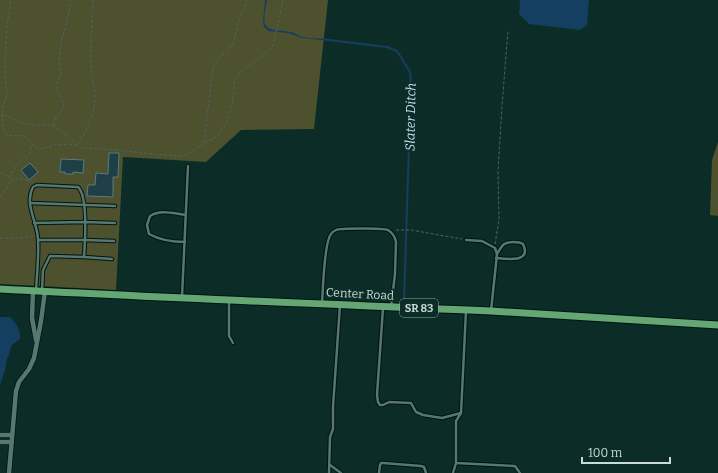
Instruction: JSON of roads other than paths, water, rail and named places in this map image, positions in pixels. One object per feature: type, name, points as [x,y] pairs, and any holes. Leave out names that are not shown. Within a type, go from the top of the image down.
[{"type":"main road","name":"Center Road","points":[[0,289],[491,311],[718,325]]},
{"type":"street","points":[[37,342],[32,318],[39,291]]},
{"type":"street","points":[[9,473],[16,391],[19,382],[30,369],[41,321],[39,291]]},
{"type":"street","points":[[0,435],[12,435]]},
{"type":"street","points":[[0,442],[12,442]]},
{"type":"lane","points":[[182,298],[188,166]]},
{"type":"lane","points":[[39,291],[38,235],[30,203],[30,192],[33,187],[37,185],[78,187],[81,189],[85,222],[84,257]]},
{"type":"lane","points":[[30,203],[115,206]]},
{"type":"lane","points":[[185,242],[156,238],[149,234],[147,225],[150,216],[155,213],[163,212],[186,215]]},
{"type":"lane","points":[[34,223],[115,223]]},
{"type":"lane","points":[[322,304],[326,245],[330,234],[336,229],[388,230],[396,239],[395,274],[387,307],[377,395],[378,402],[380,405],[389,402],[411,402],[416,412],[423,415],[442,418],[461,413]]},
{"type":"lane","points":[[38,240],[114,241]]},
{"type":"lane","points":[[466,240],[482,241],[495,248],[497,254]]},
{"type":"lane","points":[[491,311],[496,258],[497,254],[505,243],[520,242],[525,247],[525,252],[520,258],[512,260],[496,258]]},
{"type":"lane","points":[[39,291],[43,270],[50,256],[112,258]]},
{"type":"lane","points":[[229,299],[229,336],[233,343]]},
{"type":"lane","points":[[329,473],[330,437],[333,429],[333,407],[340,304]]},
{"type":"lane","points":[[454,473],[456,463],[456,420],[461,413],[466,310]]},
{"type":"lane","points":[[379,473],[381,463],[421,466],[424,467],[426,473]]},
{"type":"lane","points":[[456,463],[515,466],[520,473]]},
{"type":"lane","points":[[329,465],[341,473]]},
{"type":"water","points":[[265,0],[267,0],[264,22],[267,27],[291,32],[306,38],[331,39],[330,41],[302,38],[288,33],[269,31],[264,27],[263,22]]},
{"type":"water","points":[[520,0],[589,0],[587,25],[580,30],[529,24],[519,14]]},
{"type":"water","points":[[0,317],[10,317],[18,327],[20,339],[11,347],[0,385]]},
{"type":"waterway","name":"Slater Ditch","points":[[329,40],[387,47],[397,51],[410,72],[411,84],[404,300]]}]
